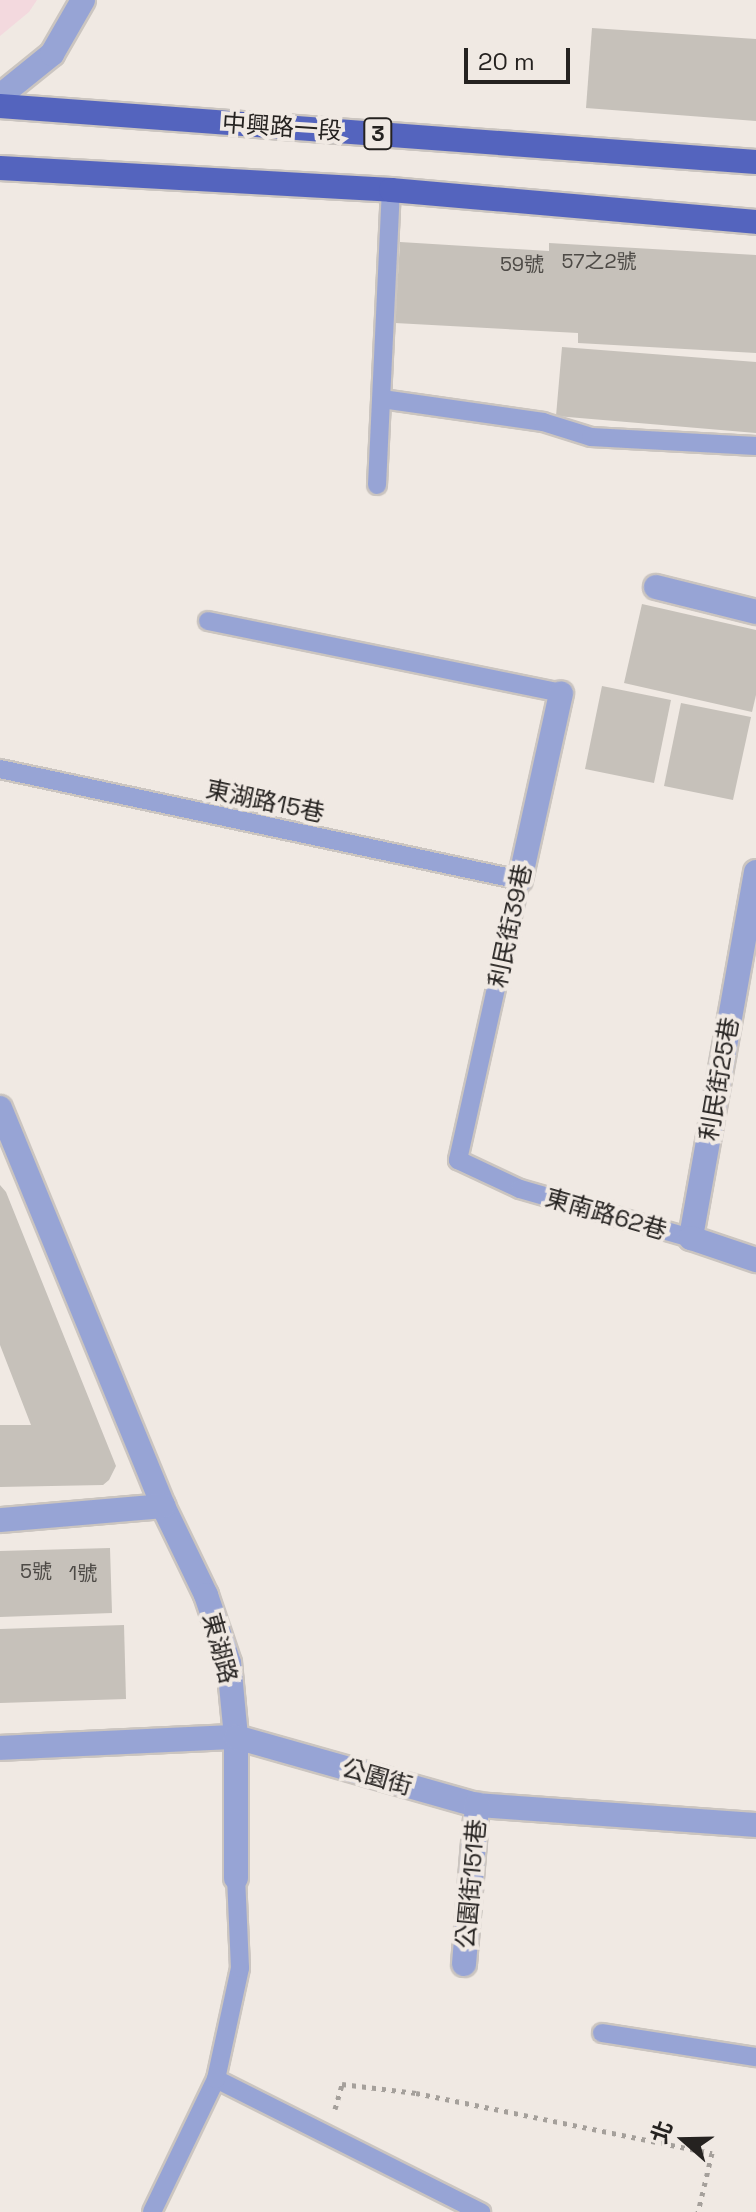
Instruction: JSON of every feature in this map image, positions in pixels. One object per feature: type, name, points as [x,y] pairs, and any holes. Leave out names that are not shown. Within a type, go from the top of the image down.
[{"type":"main road","name":"中興路一段","points":[[0,106],[756,162]]},
{"type":"main road","points":[[0,168],[391,190],[756,222]]},
{"type":"street","points":[[0,96],[52,54],[83,0]]},
{"type":"street","points":[[656,587],[756,612]]},
{"type":"street","name":"利民街39巷","points":[[520,880],[561,693]]},
{"type":"street","name":"利民街25巷","points":[[691,1238],[756,872]]},
{"type":"street","name":"東湖路","points":[[0,1108],[7,1145],[163,1506],[206,1595],[229,1663],[236,1737],[236,1878]]},
{"type":"street","name":"東南路62巷","points":[[691,1238],[756,1260]]},
{"type":"street","points":[[0,1520],[163,1506]]},
{"type":"street","name":"公園街","points":[[0,1748],[236,1737],[477,1805],[756,1825]]},
{"type":"street","name":"公園街151巷","points":[[464,1964],[477,1805]]},
{"type":"lane","points":[[377,485],[391,190]]},
{"type":"lane","points":[[382,399],[543,422],[591,437],[756,446]]},
{"type":"lane","points":[[208,621],[561,693]]},
{"type":"lane","name":"東湖路15巷","points":[[0,769],[520,880]]},
{"type":"lane","name":"利民街39巷","points":[[458,1160],[520,880]]},
{"type":"lane","name":"東南路62巷","points":[[458,1160],[520,1189],[691,1238]]},
{"type":"lane","name":"東湖路","points":[[152,2212],[216,2079],[240,1968],[236,1878]]},
{"type":"lane","points":[[602,2033],[756,2057]]},
{"type":"lane","points":[[216,2079],[476,2211]]},
{"type":"path","points":[[328,2135],[342,2084],[416,2093],[712,2153],[698,2212]]},
{"type":"shaded area","points":[[0,0],[37,0],[29,12],[0,36]]},
{"type":"building","points":[[592,28],[756,39],[756,121],[586,108]]},
{"type":"building","points":[[400,242],[549,251],[549,243],[756,255],[756,353],[578,343],[578,333],[395,323]]},
{"type":"building","points":[[562,347],[756,362],[756,433],[556,416]]},
{"type":"building","points":[[642,604],[756,630],[756,695],[752,712],[624,683]]},
{"type":"building","points":[[602,686],[671,700],[654,783],[585,769]]},
{"type":"building","points":[[681,703],[751,717],[733,800],[664,786]]},
{"type":"building","points":[[0,1185],[6,1192],[116,1466],[103,1485],[0,1487],[0,1425],[31,1425],[0,1345]]},
{"type":"building","points":[[110,1548],[112,1613],[0,1617],[0,1551]]},
{"type":"building","points":[[124,1625],[126,1699],[0,1703],[0,1629]]}]
